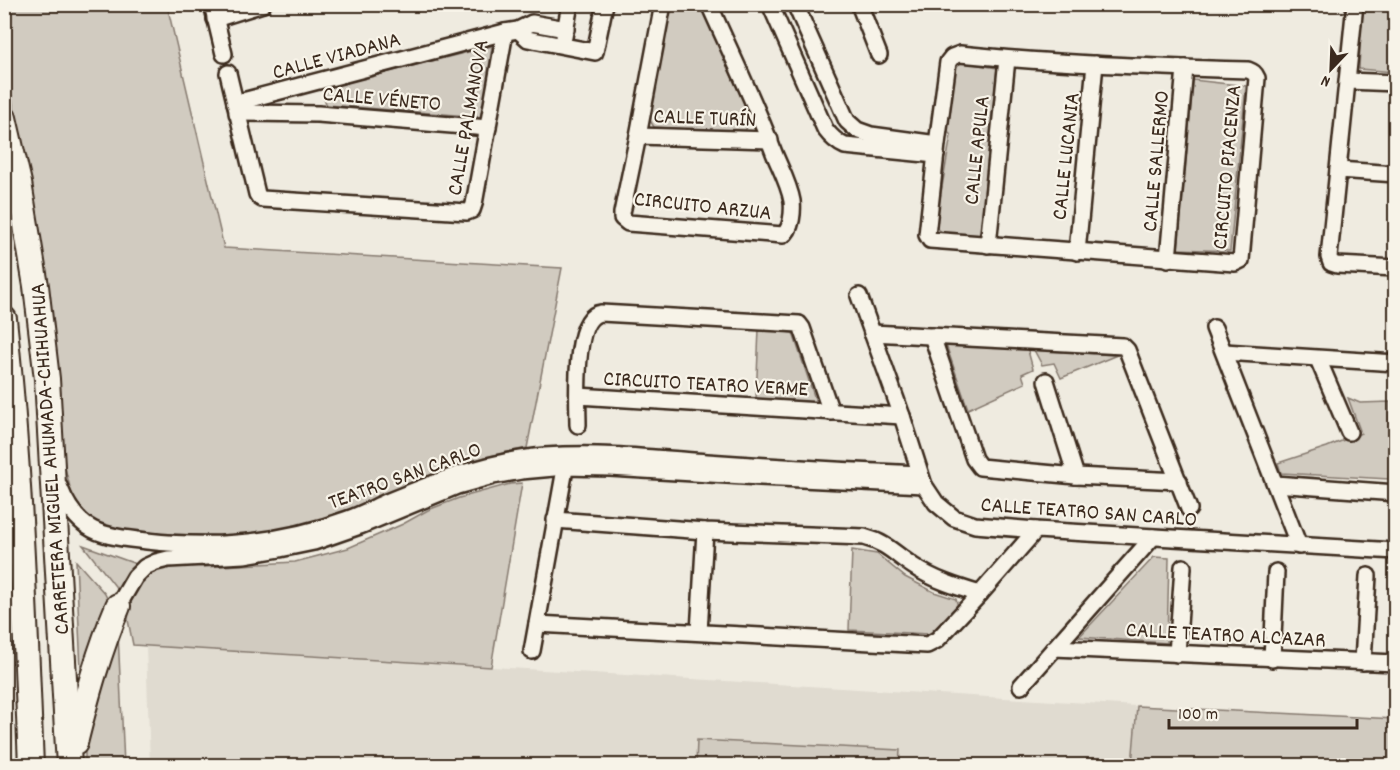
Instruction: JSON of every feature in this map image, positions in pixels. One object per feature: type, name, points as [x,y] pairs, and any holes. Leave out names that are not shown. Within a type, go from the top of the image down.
[{"type":"main road","name":"CARRETERA MIGUEL AHUMADA-CHIHUAHUA","points":[[4,118],[19,183],[36,286],[47,379],[69,765]]},
{"type":"main road","points":[[4,319],[13,402],[20,509],[31,765]]},
{"type":"main road","points":[[69,765],[92,676],[118,606]]},
{"type":"street","points":[[224,54],[214,11],[263,4]]},
{"type":"street","points":[[563,46],[570,4]]},
{"type":"street","points":[[511,31],[528,39],[595,52],[605,4]]},
{"type":"street","name":"CIRCUITO ARZUA","points":[[663,5],[622,213],[624,221],[783,235],[789,227],[792,200],[770,140],[709,4]]},
{"type":"street","points":[[770,4],[831,138],[845,146],[937,149]]},
{"type":"street","points":[[795,4],[847,121],[857,130],[871,135],[937,149]]},
{"type":"street","points":[[1355,4],[1329,260],[1337,265],[1395,268]]},
{"type":"street","points":[[862,7],[879,55]]},
{"type":"street","name":"CALLE VIADANA","points":[[236,108],[511,31],[532,23],[566,29]]},
{"type":"street","name":"CALLE PALMANOVA","points":[[236,108],[257,194],[262,200],[467,212],[472,210],[474,204],[488,128],[511,31]]},
{"type":"street","name":"CIRCUITO PIACENZA","points":[[960,54],[1095,64],[1248,70],[1256,74],[1242,257],[1239,262],[1168,259],[933,241],[928,238],[937,149],[950,58],[960,54]]},
{"type":"street","name":"CALLE APULA","points":[[988,245],[1007,59]]},
{"type":"street","name":"CALLE LUCANIA","points":[[1077,252],[1095,64]]},
{"type":"street","name":"CALLE SALLERMO","points":[[1168,259],[1185,68]]},
{"type":"street","points":[[228,73],[236,108]]},
{"type":"street","points":[[1348,81],[1395,83]]},
{"type":"street","name":"CALLE VÉNETO","points":[[236,108],[488,128]]},
{"type":"street","name":"CALLE TURÍN","points":[[639,136],[770,140]]},
{"type":"street","points":[[1338,170],[1395,174]]},
{"type":"street","name":"CALLE TEATRO SAN CARLO","points":[[859,296],[922,479],[936,503],[954,519],[975,525],[1036,530],[1395,551]]},
{"type":"street","name":"CIRCUITO TEATRO VERME","points":[[578,425],[579,352],[588,323],[596,313],[801,325],[831,412]]},
{"type":"street","points":[[1214,328],[1299,546]]},
{"type":"street","points":[[872,333],[1123,346],[1127,351],[1189,509]]},
{"type":"street","points":[[932,336],[974,459],[980,467],[1076,476],[1179,481]]},
{"type":"street","points":[[1224,352],[1395,363]]},
{"type":"street","points":[[1318,358],[1349,432]]},
{"type":"street","points":[[1046,381],[1076,476]]},
{"type":"street","name":"CIRCUITO TEATRO VERME","points":[[578,396],[902,416]]},
{"type":"street","name":"TEATRO SAN CARLO","points":[[52,466],[65,501],[74,515],[83,524],[96,531],[124,538],[213,545],[284,537],[316,530],[350,519],[401,496],[468,471],[542,456],[610,468],[782,478],[922,479]]},
{"type":"street","points":[[532,651],[566,461]]},
{"type":"street","name":"TEATRO SAN CARLO","points":[[118,606],[135,577],[145,567],[156,562],[168,559],[244,555],[314,542],[360,526],[457,486],[566,461]]},
{"type":"street","points":[[1275,484],[1395,493]]},
{"type":"street","points":[[4,559],[20,509]]},
{"type":"street","points":[[555,520],[705,531],[864,537],[887,546],[913,566],[931,576],[980,594]]},
{"type":"street","points":[[537,624],[927,645],[937,640],[1036,530]]},
{"type":"street","points":[[699,632],[705,531]]},
{"type":"street","points":[[1021,686],[1153,537]]},
{"type":"street","points":[[1177,654],[1183,567]]},
{"type":"street","points":[[1272,658],[1275,572]]},
{"type":"street","points":[[1363,662],[1368,576]]},
{"type":"street","name":"CALLE TEATRO ALCAZAR","points":[[1054,648],[1395,663]]},
{"type":"shaded area","points":[[4,5],[167,5],[224,248],[562,268],[527,448],[485,457],[450,468],[371,503],[327,519],[285,530],[234,536],[157,534],[117,529],[94,522],[73,499],[65,468],[46,270],[5,63]]},
{"type":"shaded area","points":[[671,5],[700,5],[751,119],[744,133],[654,127],[649,119]]},
{"type":"shaded area","points":[[1362,5],[1395,5],[1395,72],[1359,69]]},
{"type":"shaded area","points":[[492,46],[482,117],[327,105],[323,97],[329,87]]},
{"type":"shaded area","points":[[961,62],[997,68],[980,235],[969,237],[948,236],[935,227],[951,135],[942,127],[954,69]]},
{"type":"shaded area","points":[[1193,80],[1246,86],[1230,251],[1178,249]]},
{"type":"shaded area","points":[[759,329],[793,333],[816,402],[756,399]]},
{"type":"shaded area","points":[[945,342],[1027,347],[1033,369],[1022,374],[1025,383],[968,409]]},
{"type":"shaded area","points":[[1034,350],[1117,355],[1061,378],[1054,363],[1042,365]]},
{"type":"shaded area","points":[[1348,398],[1360,403],[1390,402],[1389,479],[1281,473],[1278,463],[1361,433]]},
{"type":"shaded area","points":[[522,483],[491,667],[133,645],[128,620],[130,603],[137,587],[148,574],[161,567],[295,562],[348,548],[459,498],[510,484]]},
{"type":"shaded area","points":[[83,545],[136,564],[118,590]]},
{"type":"shaded area","points":[[852,550],[877,554],[905,577],[934,592],[956,599],[958,607],[929,634],[849,630]]},
{"type":"shaded area","points":[[1154,557],[1169,558],[1167,643],[1079,637]]},
{"type":"shaded area","points":[[76,561],[105,594],[111,607],[82,692]]},
{"type":"shaded area","points":[[118,633],[124,765],[85,766],[85,734]]},
{"type":"shaded area","points":[[146,646],[1137,706],[1132,765],[150,765]]},
{"type":"shaded area","points":[[1137,706],[1395,719],[1395,765],[1132,765]]},
{"type":"shaded area","points":[[697,740],[900,750],[899,765],[696,765]]}]
